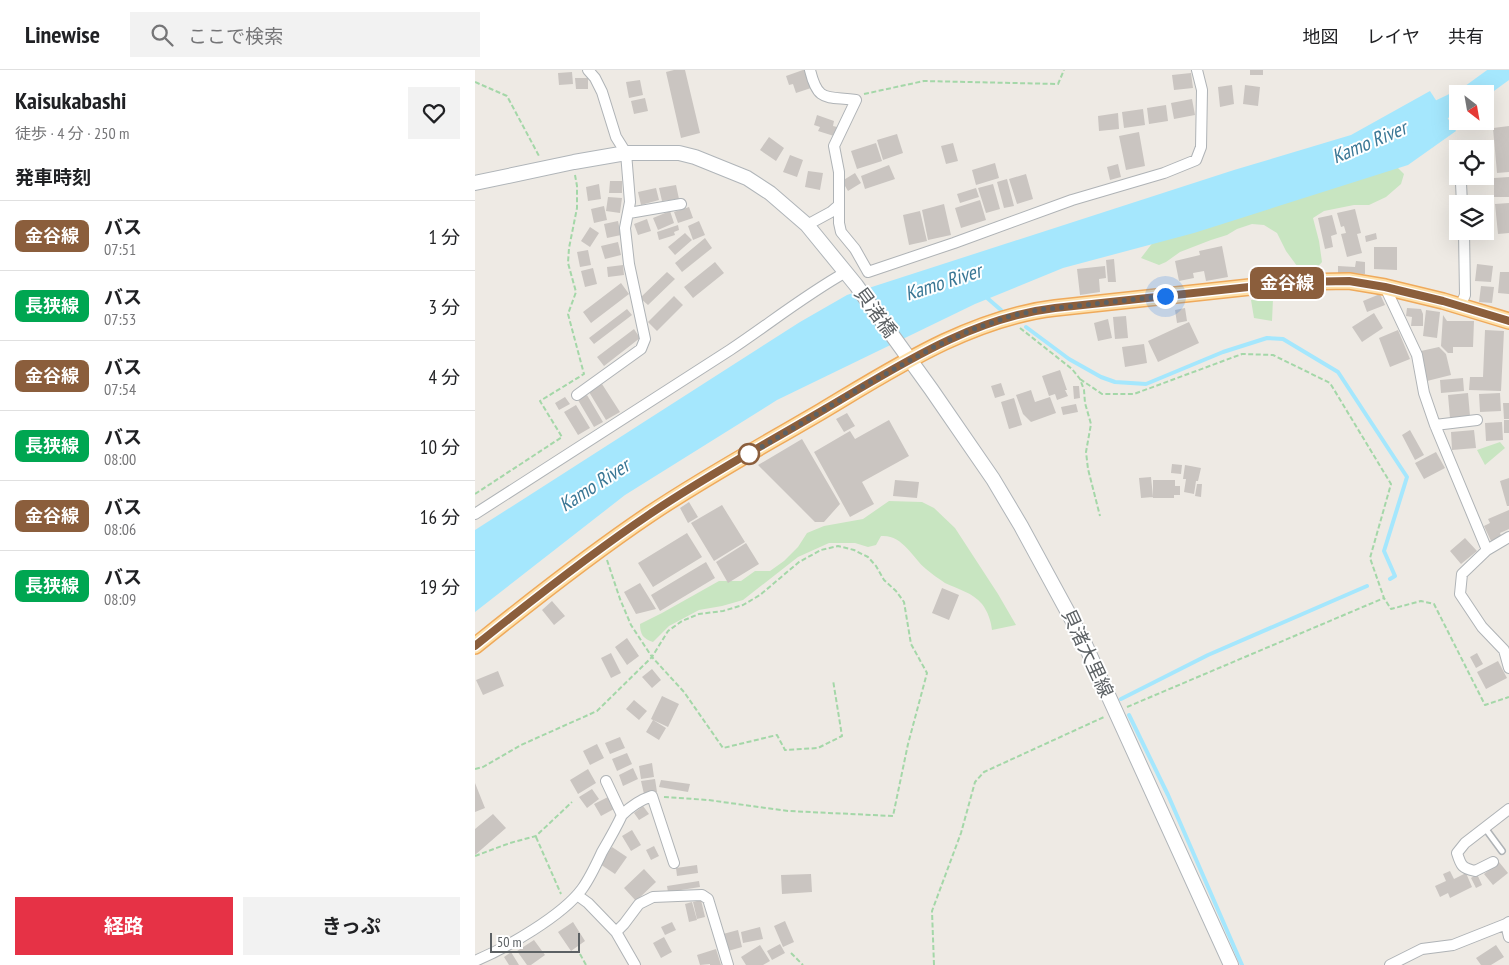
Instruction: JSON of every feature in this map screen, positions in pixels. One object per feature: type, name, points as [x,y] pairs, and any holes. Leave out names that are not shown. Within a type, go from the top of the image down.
[{"type":"main road","points":[[475,646],[602,546],[681,494],[911,360],[961,334],[1011,316],[1038,310],[1296,282],[1349,281],[1385,287],[1509,321]]},
{"type":"street","points":[[577,395],[641,349],[645,339],[629,264],[625,228],[630,202],[626,153],[616,137],[602,92],[595,78],[588,70]]},
{"type":"street","points":[[810,70],[814,85],[823,96],[856,100],[834,146],[839,172],[839,224],[841,232],[855,249],[868,272],[1071,200],[1164,173],[1196,160],[1201,148],[1201,90],[1197,70]]},
{"type":"street","name":"貝渚橋","points":[[475,183],[626,153],[679,153],[726,168],[747,178],[770,193],[807,225],[848,275],[911,360]]},
{"type":"street","points":[[629,213],[681,204]]},
{"type":"street","points":[[807,225],[831,212],[839,205]]},
{"type":"street","points":[[1460,307],[1465,295],[1464,240]]},
{"type":"street","points":[[475,514],[745,340],[808,294],[848,275]]},
{"type":"street","points":[[1385,287],[1417,355],[1424,393],[1435,425],[1487,550]]},
{"type":"street","name":"貝渚大里線","points":[[911,360],[972,447],[1021,526],[1083,640],[1231,965]]},
{"type":"street","points":[[1435,425],[1477,420]]},
{"type":"street","points":[[1509,537],[1487,550],[1462,574],[1460,594],[1482,627],[1504,650],[1509,668]]},
{"type":"street","points":[[607,781],[622,815]]},
{"type":"street","points":[[475,961],[490,955],[523,936],[566,906],[589,879],[622,815],[641,800],[652,796],[674,863]]},
{"type":"street","points":[[1493,862],[1475,871],[1466,869],[1460,864],[1457,854],[1465,843],[1509,809]]},
{"type":"street","points":[[577,895],[588,903],[616,932],[635,965]]},
{"type":"street","points":[[616,932],[639,904],[653,897],[702,895],[708,899],[728,965]]},
{"type":"street","points":[[1391,965],[1421,949],[1453,945],[1507,923],[1509,937]]},
{"type":"lane","points":[[1485,827],[1502,851]]},
{"type":"path","points":[[856,100],[865,93],[924,80],[1058,84],[1064,70]]},
{"type":"path","points":[[475,82],[507,96],[545,169]]},
{"type":"path","points":[[475,494],[561,437],[540,401],[585,374],[568,314],[576,292],[568,263],[577,208],[574,162]]},
{"type":"path","points":[[1011,316],[1022,330],[1072,369],[1080,380],[1091,424],[1086,452],[1099,516]]},
{"type":"path","points":[[1080,380],[1102,394],[1134,394],[1242,354],[1273,355],[1330,383],[1391,484],[1370,558],[1384,598],[1391,609],[1421,601],[1434,604],[1485,705],[1509,697]]},
{"type":"path","points":[[602,546],[619,599],[631,624],[652,657],[684,692],[723,748],[777,735],[785,750],[818,748],[842,736],[833,680]]},
{"type":"path","points":[[475,769],[483,767],[521,745],[605,706],[652,657],[668,631],[682,621],[699,614],[723,611],[743,605],[760,595],[799,562],[821,550],[838,546],[854,550],[868,557],[884,580],[904,602],[911,644],[927,673],[908,744],[893,816],[788,811],[708,800],[652,796]]},
{"type":"path","points":[[934,965],[932,911],[961,833],[975,782],[984,772],[1115,712],[1384,598]]},
{"type":"path","points":[[475,856],[536,836],[571,802]]},
{"type":"path","points":[[536,836],[566,906]]},
{"type":"path","points":[[791,953],[803,965]]},
{"type":"path","points":[[580,954],[586,965]]},
{"type":"green space","points":[[1385,155],[1404,174],[1401,184],[1386,197],[1369,205],[1354,205],[1324,211],[1313,218],[1322,262],[1314,271],[1297,266],[1286,251],[1277,233],[1264,225],[1252,224],[1180,252],[1159,265],[1141,258],[1157,237]]},
{"type":"green space","points":[[1273,299],[1272,321],[1254,318],[1251,300]]},
{"type":"green space","points":[[1500,442],[1505,448],[1485,465],[1477,450]]},
{"type":"green space","points":[[889,501],[922,502],[934,508],[955,528],[1016,625],[992,630],[988,613],[978,600],[933,575],[901,542],[888,536],[881,536],[876,545],[868,547],[855,543],[829,543],[798,557],[743,600],[699,610],[669,626],[653,642],[644,638],[641,633],[640,624],[719,581],[741,581],[755,571],[770,571],[784,561],[798,547],[807,533],[824,526],[863,519]]},
{"type":"water","points":[[1430,91],[1449,120],[1449,130],[1456,131],[1408,165],[1194,233],[1063,268],[975,304],[777,400],[625,495],[475,612],[475,530],[800,322],[847,295],[1234,170],[1351,135]]},
{"type":"building","points":[[685,70],[700,133],[681,138],[666,72]]},
{"type":"building","points":[[805,70],[811,88],[796,93],[793,84],[789,85],[786,76]]},
{"type":"building","points":[[1250,70],[1263,70],[1263,75],[1250,75]]},
{"type":"building","points":[[572,72],[573,84],[559,85],[558,73]]},
{"type":"building","points":[[1191,73],[1193,88],[1174,90],[1172,75]]},
{"type":"building","points":[[575,78],[588,78],[588,89],[576,89]]},
{"type":"building","points":[[640,80],[643,95],[629,98],[626,82]]},
{"type":"building","points":[[1232,85],[1234,104],[1220,107],[1218,87]]},
{"type":"building","points":[[1245,85],[1260,87],[1258,106],[1243,104]]},
{"type":"building","points":[[645,98],[648,111],[634,114],[631,101]]},
{"type":"building","points":[[1192,99],[1195,115],[1174,119],[1171,103]]},
{"type":"building","points":[[1166,105],[1168,121],[1149,124],[1147,108]]},
{"type":"building","points":[[1143,109],[1145,125],[1124,128],[1122,112]]},
{"type":"building","points":[[1118,113],[1119,129],[1099,131],[1098,116]]},
{"type":"building","points":[[817,115],[834,121],[833,126],[837,127],[834,136],[818,131],[820,127],[814,125]]},
{"type":"building","points":[[1509,126],[1509,172],[1497,173],[1494,128]]},
{"type":"building","points":[[1139,132],[1145,166],[1126,170],[1119,136]]},
{"type":"building","points":[[897,134],[903,153],[883,160],[877,140]]},
{"type":"building","points":[[769,137],[784,148],[776,161],[760,150]]},
{"type":"building","points":[[876,143],[882,161],[857,169],[851,151]]},
{"type":"building","points":[[953,143],[958,161],[946,164],[941,146]]},
{"type":"building","points":[[790,155],[803,160],[797,177],[783,172]]},
{"type":"building","points":[[995,163],[999,178],[976,185],[972,170]]},
{"type":"building","points":[[1118,164],[1121,177],[1110,180],[1107,167]]},
{"type":"building","points":[[889,165],[895,179],[865,189],[861,176]]},
{"type":"building","points":[[808,171],[823,173],[820,190],[805,187]]},
{"type":"building","points":[[855,173],[861,183],[848,191],[842,181]]},
{"type":"building","points":[[1026,174],[1033,199],[1017,204],[1009,179]]},
{"type":"building","points":[[1509,177],[1509,197],[1494,197],[1494,178]]},
{"type":"building","points":[[1007,179],[1014,206],[1004,208],[997,182]]},
{"type":"building","points":[[610,181],[622,181],[622,193],[609,193]]},
{"type":"building","points":[[599,184],[601,199],[588,201],[586,187]]},
{"type":"building","points":[[993,184],[1000,209],[986,213],[978,188]]},
{"type":"building","points":[[676,185],[679,199],[662,201],[659,188]]},
{"type":"building","points":[[656,188],[659,200],[641,205],[638,192]]},
{"type":"building","points":[[976,188],[979,197],[960,203],[957,194]]},
{"type":"building","points":[[608,197],[622,198],[620,213],[606,211]]},
{"type":"building","points":[[980,200],[986,220],[961,228],[955,208]]},
{"type":"building","points":[[1509,203],[1509,233],[1498,234],[1495,204]]},
{"type":"building","points":[[944,204],[951,235],[928,240],[922,210]]},
{"type":"building","points":[[604,206],[607,220],[594,223],[591,209]]},
{"type":"building","points":[[689,207],[693,218],[678,223],[674,212]]},
{"type":"building","points":[[1355,209],[1361,233],[1357,234],[1362,253],[1347,257],[1341,234],[1346,233],[1344,226],[1341,227],[1337,213]]},
{"type":"building","points":[[670,211],[674,223],[658,230],[653,218]]},
{"type":"building","points":[[920,211],[927,241],[909,245],[903,215]]},
{"type":"building","points":[[1332,215],[1337,234],[1331,236],[1333,247],[1325,249],[1318,218]]},
{"type":"building","points":[[647,219],[651,231],[638,235],[634,224]]},
{"type":"building","points":[[618,221],[621,235],[607,238],[604,224]]},
{"type":"building","points":[[699,221],[705,235],[693,240],[688,226]]},
{"type":"building","points":[[678,225],[679,230],[674,232],[675,235],[659,240],[657,232]]},
{"type":"building","points":[[590,227],[599,233],[590,247],[581,241]]},
{"type":"building","points":[[685,233],[692,240],[675,255],[668,247]]},
{"type":"building","points":[[1376,233],[1377,239],[1366,242],[1365,236]]},
{"type":"building","points":[[705,238],[712,248],[682,272],[675,263]]},
{"type":"building","points":[[618,242],[621,255],[605,259],[601,246]]},
{"type":"building","points":[[1222,246],[1228,277],[1206,281],[1204,271],[1193,273],[1194,278],[1179,281],[1175,261],[1200,255],[1199,251]]},
{"type":"building","points":[[1374,247],[1397,247],[1397,270],[1374,269]]},
{"type":"building","points":[[588,250],[591,265],[580,267],[577,252]]},
{"type":"building","points":[[1114,259],[1116,282],[1108,282],[1106,260]]},
{"type":"building","points":[[1356,261],[1365,262],[1365,274],[1338,273],[1338,266],[1355,267]]},
{"type":"building","points":[[715,262],[724,273],[693,298],[684,287]]},
{"type":"building","points":[[1477,264],[1493,266],[1491,282],[1475,281]]},
{"type":"building","points":[[623,265],[624,275],[608,277],[607,267]]},
{"type":"building","points":[[1105,266],[1106,278],[1099,279],[1100,292],[1080,295],[1077,269]]},
{"type":"building","points":[[593,268],[597,284],[585,287],[581,271]]},
{"type":"building","points":[[667,272],[675,279],[648,305],[640,298]]},
{"type":"building","points":[[1500,272],[1509,272],[1509,294],[1498,293]]},
{"type":"building","points":[[621,283],[629,294],[591,323],[583,312]]},
{"type":"building","points":[[1481,286],[1494,287],[1492,303],[1479,302]]},
{"type":"building","points":[[1380,294],[1385,305],[1367,312],[1363,301]]},
{"type":"building","points":[[674,296],[683,305],[657,331],[648,322]]},
{"type":"building","points":[[1185,308],[1187,321],[1177,323],[1175,310]]},
{"type":"building","points":[[1407,308],[1421,309],[1423,326],[1411,326],[1412,317],[1406,316]]},
{"type":"building","points":[[627,309],[632,315],[594,344],[589,338]]},
{"type":"building","points":[[1426,310],[1440,312],[1437,338],[1423,336]]},
{"type":"building","points":[[1374,313],[1383,328],[1362,342],[1352,327]]},
{"type":"building","points":[[1443,315],[1447,321],[1474,321],[1473,347],[1453,347],[1453,353],[1448,353],[1441,346]]},
{"type":"building","points":[[1126,316],[1128,338],[1115,339],[1113,317]]},
{"type":"building","points":[[1108,319],[1112,338],[1098,341],[1094,323]]},
{"type":"building","points":[[1189,322],[1199,343],[1158,362],[1148,341]]},
{"type":"building","points":[[634,329],[640,338],[604,366],[597,357]]},
{"type":"building","points":[[1398,330],[1410,359],[1390,367],[1379,338]]},
{"type":"building","points":[[1485,330],[1504,331],[1501,391],[1469,390],[1470,377],[1483,377]]},
{"type":"building","points":[[1144,344],[1147,363],[1125,367],[1122,347]]},
{"type":"building","points":[[1439,347],[1446,354],[1451,375],[1427,381],[1421,351]]},
{"type":"building","points":[[1060,370],[1068,396],[1057,400],[1055,394],[1049,396],[1042,376]]},
{"type":"building","points":[[1463,378],[1464,391],[1441,393],[1440,380]]},
{"type":"building","points":[[1001,383],[1005,395],[995,398],[991,386]]},
{"type":"building","points":[[602,384],[620,412],[606,420],[589,392]]},
{"type":"building","points":[[1073,386],[1079,386],[1080,398],[1074,399]]},
{"type":"building","points":[[1031,390],[1035,402],[1050,397],[1056,413],[1031,422],[1023,414],[1016,395]]},
{"type":"building","points":[[1468,393],[1470,416],[1450,418],[1448,395]]},
{"type":"building","points":[[1500,393],[1501,411],[1480,412],[1479,394]]},
{"type":"building","points":[[587,395],[603,422],[594,427],[578,400]]},
{"type":"building","points":[[565,397],[570,404],[559,410],[555,403]]},
{"type":"building","points":[[1014,398],[1022,425],[1009,429],[1001,402]]},
{"type":"building","points":[[1503,403],[1509,403],[1509,419],[1504,419]]},
{"type":"building","points":[[1076,404],[1078,412],[1063,415],[1061,407]]},
{"type":"building","points":[[576,405],[590,428],[578,435],[564,412]]},
{"type":"building","points":[[847,413],[855,426],[844,432],[836,419]]},
{"type":"building","points":[[889,420],[909,456],[862,482],[874,504],[850,517],[814,452],[850,431],[855,439]]},
{"type":"building","points":[[1504,420],[1509,420],[1509,433],[1504,433]]},
{"type":"building","points":[[1502,422],[1503,440],[1486,441],[1485,423]]},
{"type":"building","points":[[1410,430],[1424,455],[1415,460],[1402,435]]},
{"type":"building","points":[[1474,430],[1476,448],[1452,450],[1451,432]]},
{"type":"building","points":[[802,439],[840,504],[824,522],[815,522],[758,465]]},
{"type":"building","points":[[1436,452],[1445,468],[1424,479],[1415,463]]},
{"type":"building","points":[[1172,464],[1182,465],[1181,474],[1171,473]]},
{"type":"building","points":[[1185,465],[1201,468],[1194,494],[1184,492],[1186,479],[1183,479]]},
{"type":"building","points":[[1151,477],[1153,497],[1141,498],[1139,478]]},
{"type":"building","points":[[1509,478],[1509,506],[1507,506],[1500,481]]},
{"type":"building","points":[[895,480],[919,482],[917,498],[893,496]]},
{"type":"building","points":[[1153,480],[1175,480],[1175,486],[1180,486],[1180,495],[1174,495],[1174,498],[1153,498]]},
{"type":"building","points":[[1197,484],[1202,484],[1201,497],[1195,496]]},
{"type":"building","points":[[689,502],[698,517],[688,523],[680,508]]},
{"type":"building","points":[[722,505],[745,542],[714,561],[691,523]]},
{"type":"building","points":[[1509,510],[1509,529],[1500,533],[1502,538],[1492,543],[1484,526],[1490,523],[1488,519]]},
{"type":"building","points":[[687,533],[702,557],[653,587],[638,563]]},
{"type":"building","points":[[1465,538],[1477,551],[1461,564],[1450,551]]},
{"type":"building","points":[[746,543],[759,564],[728,583],[716,562]]},
{"type":"building","points":[[706,562],[715,578],[660,611],[651,595]]},
{"type":"building","points":[[640,583],[656,609],[636,614],[624,592]]},
{"type":"building","points":[[942,588],[959,595],[949,620],[932,613]]},
{"type":"building","points":[[552,601],[565,616],[554,625],[542,610]]},
{"type":"building","points":[[627,638],[639,656],[627,665],[615,647]]},
{"type":"building","points":[[611,653],[621,673],[611,678],[601,658]]},
{"type":"building","points":[[1477,653],[1483,664],[1476,668],[1470,657]]},
{"type":"building","points":[[1498,661],[1507,678],[1486,689],[1477,672]]},
{"type":"building","points":[[652,669],[661,680],[652,688],[642,677]]},
{"type":"building","points":[[498,671],[504,686],[483,695],[476,680]]},
{"type":"building","points":[[662,696],[679,704],[668,727],[651,719]]},
{"type":"building","points":[[634,700],[647,711],[639,720],[626,709]]},
{"type":"building","points":[[653,720],[666,728],[659,740],[646,732]]},
{"type":"building","points":[[620,737],[625,748],[610,754],[605,743]]},
{"type":"building","points":[[597,744],[604,758],[590,765],[583,751]]},
{"type":"building","points":[[627,753],[632,764],[617,771],[612,759]]},
{"type":"building","points":[[652,763],[654,777],[641,779],[639,766]]},
{"type":"building","points":[[633,768],[638,779],[623,786],[619,775]]},
{"type":"building","points":[[588,769],[596,783],[578,794],[570,780]]},
{"type":"building","points":[[655,779],[657,792],[644,794],[641,781]]},
{"type":"building","points":[[661,780],[690,784],[688,792],[659,787]]},
{"type":"building","points":[[475,783],[485,808],[475,812]]},
{"type":"building","points":[[592,789],[599,799],[587,808],[579,797]]},
{"type":"building","points":[[608,797],[614,809],[601,816],[594,804]]},
{"type":"building","points":[[643,806],[649,814],[639,820],[634,813]]},
{"type":"building","points":[[493,814],[506,828],[475,855],[475,829]]},
{"type":"building","points":[[632,830],[641,845],[631,851],[622,836]]},
{"type":"building","points":[[654,846],[659,856],[651,860],[646,850]]},
{"type":"building","points":[[612,847],[627,857],[615,874],[600,864]]},
{"type":"building","points":[[1499,862],[1508,873],[1493,885],[1484,874]]},
{"type":"building","points":[[697,865],[698,873],[677,876],[676,868]]},
{"type":"building","points":[[644,869],[656,882],[636,901],[624,888]]},
{"type":"building","points":[[1450,871],[1454,879],[1466,873],[1472,887],[1450,898],[1448,893],[1440,897],[1435,886],[1446,881],[1443,874]]},
{"type":"building","points":[[811,874],[812,892],[782,894],[781,875]]},
{"type":"building","points":[[1477,874],[1482,885],[1476,888],[1471,878]]},
{"type":"building","points":[[699,881],[700,887],[668,892],[667,886]]},
{"type":"building","points":[[701,900],[705,917],[697,919],[693,902]]},
{"type":"building","points":[[692,902],[697,920],[689,922],[685,904]]},
{"type":"building","points":[[785,921],[794,942],[783,947],[774,926]]},
{"type":"building","points":[[573,922],[585,941],[571,951],[558,932]]},
{"type":"building","points":[[672,922],[676,930],[665,935],[661,927]]},
{"type":"building","points":[[760,927],[763,939],[743,943],[741,932]]},
{"type":"building","points":[[738,930],[742,947],[728,951],[723,934]]},
{"type":"building","points":[[664,937],[672,952],[661,958],[653,943]]},
{"type":"building","points":[[534,940],[545,955],[531,965],[527,965],[517,951]]},
{"type":"building","points":[[780,944],[785,953],[772,960],[767,951]]},
{"type":"building","points":[[760,945],[770,961],[763,965],[746,965],[741,957]]},
{"type":"building","points":[[1496,945],[1504,957],[1491,965],[1481,965],[1476,958]]},
{"type":"building","points":[[716,949],[721,965],[700,965],[697,955]]},
{"type":"building","points":[[511,952],[519,965],[509,965],[504,957]]},
{"type":"waterway","name":"Kamo River","points":[[1484,85],[1505,70]]},
{"type":"waterway","name":"Kamo River","points":[[1415,122],[1449,106]]},
{"type":"waterway","points":[[986,297],[1001,310]]},
{"type":"waterway","points":[[1026,327],[1069,359],[1101,377],[1115,382],[1146,384],[1223,352],[1267,338],[1283,339],[1338,372],[1407,477],[1384,551],[1395,576],[1390,579]]},
{"type":"waterway","points":[[1121,699],[1208,655],[1367,586]]},
{"type":"waterway","points":[[1129,715],[1168,795],[1242,965]]},
{"type":"bus line","name":"金谷線","points":[[475,646],[571,569],[662,506],[867,384],[949,340],[1011,316],[1038,310],[1296,282],[1349,281],[1367,283],[1443,301],[1509,321]]},
{"type":"route","points":[[749,454],[867,384],[936,346],[971,330],[1011,316],[1038,310],[1165,296]]}]
